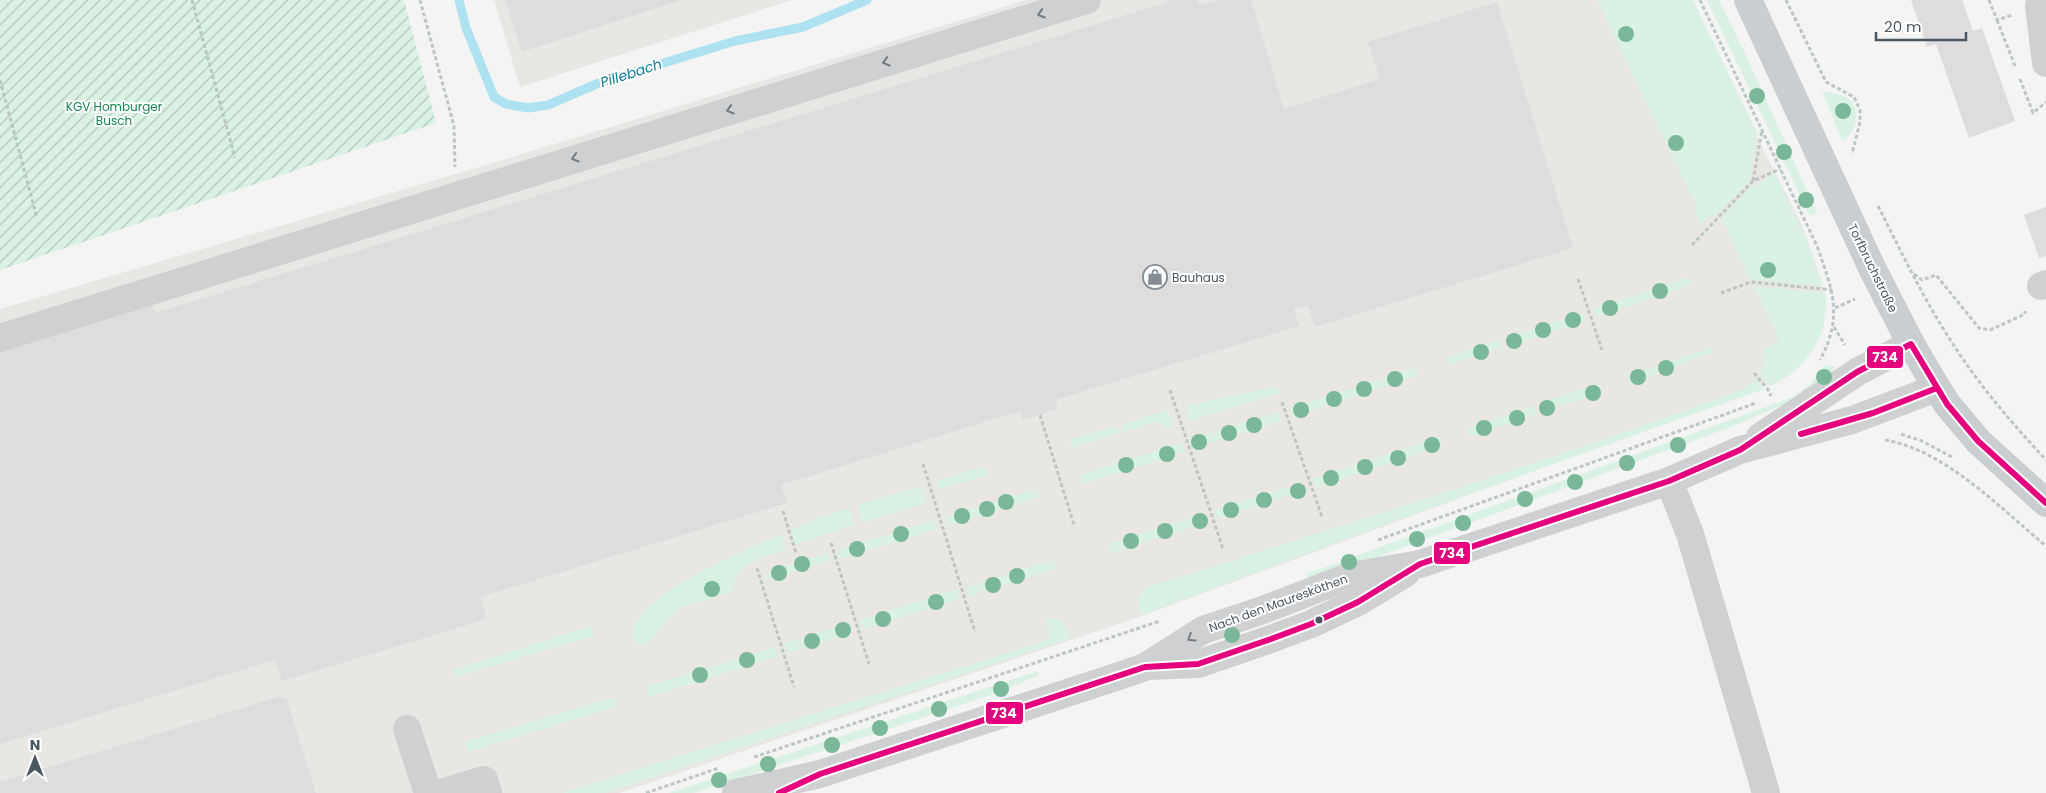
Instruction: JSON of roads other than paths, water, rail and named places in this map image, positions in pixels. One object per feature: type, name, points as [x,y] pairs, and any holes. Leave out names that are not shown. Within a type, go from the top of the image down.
[{"type":"main road","name":"Torfbruchstraße","points":[[1748,0],[1872,268],[1911,344],[1937,388],[1947,404],[1978,441],[2046,503]]},
{"type":"street","points":[[0,338],[1087,0]]},
{"type":"street","points":[[2046,4],[2039,6],[2046,63]]},
{"type":"street","name":"Nach den Mauresköthen","points":[[1740,450],[1857,372],[1911,344]]},
{"type":"street","name":"Nach den Mauresköthen","points":[[736,793],[820,774],[1146,666],[1203,630],[1260,611],[1351,576],[1420,564],[1669,481],[1740,450],[1852,420],[1937,388]]},
{"type":"street","points":[[1669,481],[1690,534],[1766,793]]},
{"type":"street","points":[[407,729],[428,793]]},
{"type":"street","name":"Nach den Mauresköthen","points":[[779,793],[820,774]]},
{"type":"street","points":[[441,793],[484,780],[488,793]]},
{"type":"waterway","name":"Pillebach","points":[[459,0],[466,28],[494,97],[506,104],[528,108],[548,105],[599,83],[735,41],[803,27],[867,0]]},
{"type":"place","name":"Bauhaus","points":[[1155,277]]},
{"type":"park label","name":"KGV Homburger Busch","points":[[114,113]]}]
